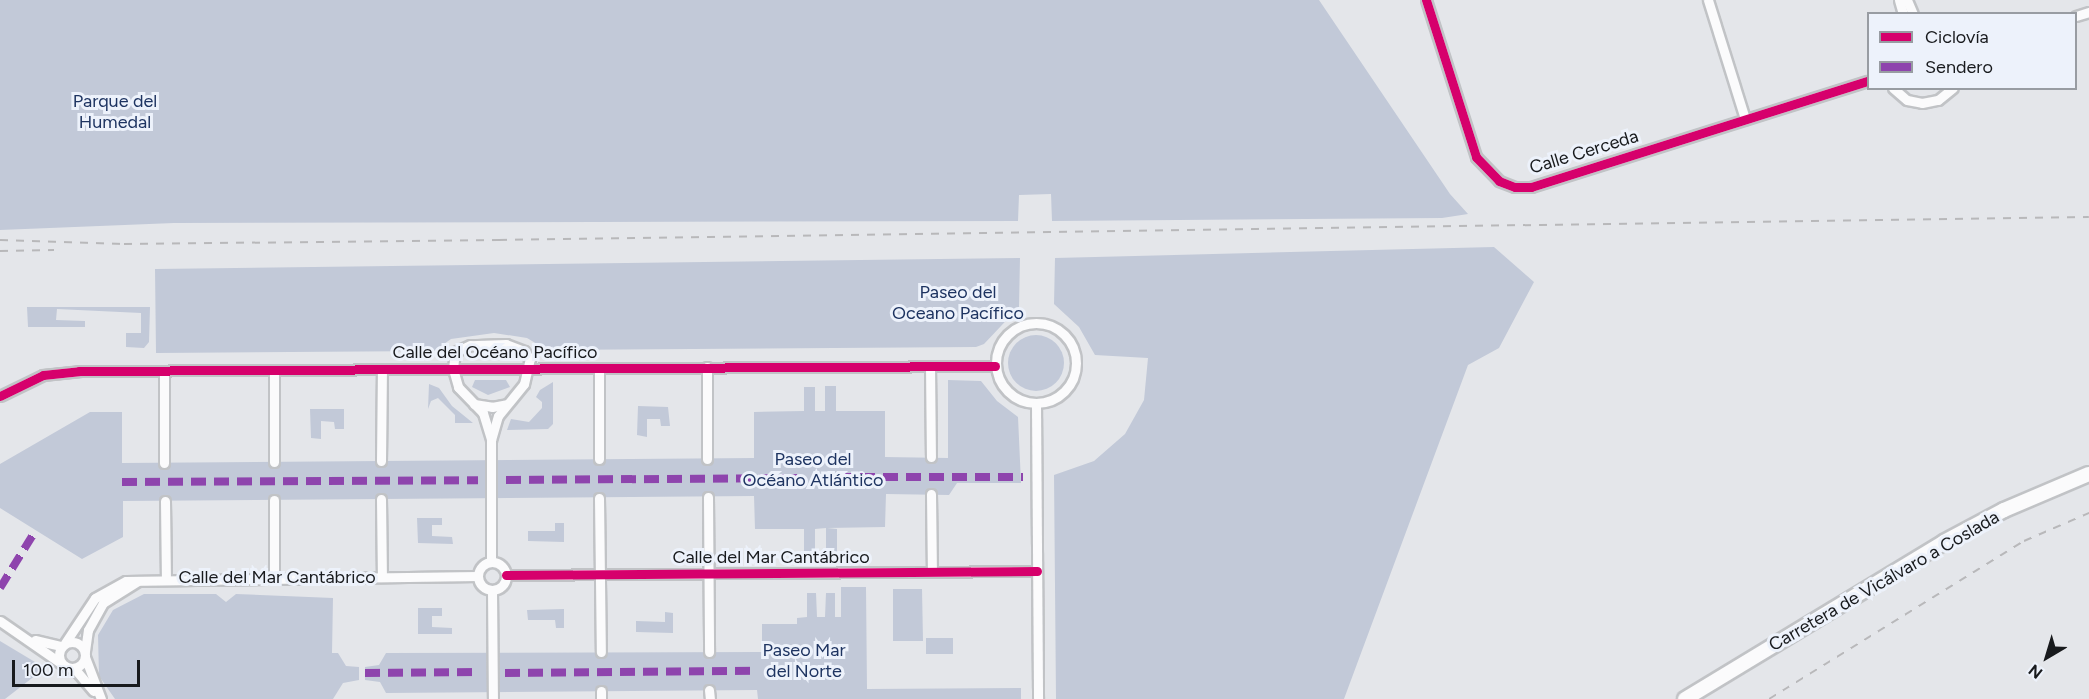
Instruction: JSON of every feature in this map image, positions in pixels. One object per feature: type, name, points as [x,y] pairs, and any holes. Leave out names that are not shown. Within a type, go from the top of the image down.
[{"type":"street","name":"Calle Cerceda","points":[[1426,0],[1476,157],[1486,171],[1515,187],[1531,187],[1867,82]]},
{"type":"street","points":[[1708,0],[1745,119]]},
{"type":"street","points":[[1895,90],[1907,100],[1923,103],[1938,100],[1950,90]]},
{"type":"street","points":[[1044,324],[1060,331],[1075,354],[1073,379],[1058,397],[1036,404],[1008,393],[995,366],[1003,340],[1017,328],[1044,324]]},
{"type":"street","points":[[491,440],[497,418],[521,389],[530,369],[524,351],[484,343],[455,352],[453,369],[458,387],[485,416],[491,440],[491,562]]},
{"type":"street","points":[[930,366],[931,457]]},
{"type":"street","name":"Calle del Océano Pacífico","points":[[0,396],[30,379],[55,373],[995,366]]},
{"type":"street","points":[[599,368],[599,459]]},
{"type":"street","points":[[707,368],[707,459]]},
{"type":"street","points":[[274,370],[274,462]]},
{"type":"street","points":[[381,461],[382,370]]},
{"type":"street","points":[[164,371],[164,463]]},
{"type":"street","points":[[474,404],[492,407],[508,404]]},
{"type":"street","points":[[1036,404],[1038,699]]},
{"type":"street","name":"Carretera de Vicálvaro a Coslada","points":[[1685,699],[1944,542],[2004,510],[2089,474]]},
{"type":"street","points":[[931,494],[932,572]]},
{"type":"street","points":[[708,497],[709,652]]},
{"type":"street","points":[[599,498],[601,652]]},
{"type":"street","points":[[381,499],[382,576]]},
{"type":"street","points":[[274,500],[274,577]]},
{"type":"street","points":[[165,501],[166,578]]},
{"type":"street","points":[[491,562],[500,564],[506,575],[503,584],[492,590],[483,587],[478,576],[483,565],[491,562]]},
{"type":"street","name":"Calle del Mar Cantábrico","points":[[506,575],[1037,571]]},
{"type":"street","name":"Calle del Mar Cantábrico","points":[[64,645],[95,598],[113,585],[148,578],[478,576]]},
{"type":"street","name":"Calle del Mar Cantábrico","points":[[88,630],[103,603],[148,578]]},
{"type":"street","points":[[492,590],[493,699]]},
{"type":"street","name":"Calle del Mar Cantábrico","points":[[85,654],[88,630],[86,610]]},
{"type":"street","points":[[0,621],[63,664],[74,668],[100,699]]},
{"type":"street","points":[[19,633],[46,645],[77,642],[85,654],[100,699]]},
{"type":"street","points":[[63,664],[59,657],[64,645]]},
{"type":"street","points":[[74,668],[85,654]]},
{"type":"green space","name":"Parque del Humedal","points":[[0,0],[1319,0],[1450,194],[1468,214],[1442,218],[1052,221],[1051,194],[1019,195],[1018,221],[174,223],[0,230]]},
{"type":"green space","points":[[1494,247],[1534,282],[1499,348],[1468,365],[1344,699],[1056,699],[1054,475],[1094,461],[1125,434],[1144,400],[1148,358],[1095,355],[1079,327],[1054,304],[1055,258]]},
{"type":"green space","name":"Paseo del Oceano Pacífico","points":[[1020,258],[1019,307],[984,344],[976,347],[547,350],[527,338],[494,333],[451,339],[434,351],[156,353],[155,269]]},
{"type":"green space","points":[[27,307],[150,307],[149,342],[144,348],[126,347],[126,333],[141,333],[141,313],[57,309],[56,320],[85,321],[85,327],[28,327]]},
{"type":"green space","points":[[1036,335],[1047,337],[1056,343],[1062,352],[1064,363],[1062,374],[1056,383],[1047,389],[1036,391],[1025,389],[1016,383],[1010,374],[1008,363],[1010,352],[1016,343],[1025,337]]},
{"type":"green space","points":[[475,380],[506,380],[510,387],[488,395],[472,387]]},
{"type":"green space","name":"Paseo del Océano Atlántico","points":[[948,380],[981,381],[997,401],[1018,417],[1021,483],[957,483],[949,495],[886,494],[885,527],[827,528],[837,529],[837,553],[826,553],[826,528],[815,529],[815,553],[804,553],[804,529],[755,529],[754,496],[123,501],[123,537],[82,559],[0,508],[0,464],[90,412],[122,412],[122,463],[754,458],[754,412],[804,411],[804,387],[815,387],[815,411],[825,411],[825,386],[836,386],[836,411],[885,411],[885,457],[948,458]]},
{"type":"green space","points":[[553,382],[553,424],[548,429],[507,430],[511,419],[529,422],[542,408],[542,402],[536,397],[540,390]]},
{"type":"green space","points":[[429,384],[439,388],[452,406],[473,423],[455,423],[455,415],[438,398],[431,401],[428,409]]},
{"type":"green space","points":[[638,406],[668,407],[670,426],[661,426],[660,419],[647,419],[647,437],[637,435]]},
{"type":"green space","points":[[310,409],[344,409],[344,429],[335,429],[334,422],[321,421],[321,439],[311,438]]},
{"type":"green space","points":[[417,518],[442,518],[442,525],[432,525],[432,536],[452,537],[453,544],[418,543]]},
{"type":"green space","points":[[555,523],[564,523],[564,542],[528,541],[528,531],[555,531]]},
{"type":"green space","name":"Paseo Mar del Norte","points":[[841,587],[866,587],[867,689],[1021,688],[1021,699],[758,699],[757,690],[386,693],[380,682],[365,680],[365,667],[379,665],[386,653],[762,652],[762,624],[797,624],[797,618],[807,617],[807,593],[816,593],[817,617],[825,617],[826,593],[835,593],[835,617],[841,617]]},
{"type":"green space","points":[[893,589],[922,589],[923,641],[893,641]]},
{"type":"green space","points":[[144,594],[216,594],[226,602],[236,594],[333,598],[332,653],[338,653],[346,666],[359,667],[359,680],[343,683],[333,699],[115,699],[99,676],[98,635],[113,610]]},
{"type":"green space","points":[[418,608],[442,608],[442,616],[432,616],[432,627],[452,628],[452,634],[418,634]]},
{"type":"green space","points":[[564,609],[564,628],[556,628],[555,620],[528,620],[527,610]]},
{"type":"green space","points":[[665,612],[673,613],[673,633],[636,632],[636,621],[665,622]]},
{"type":"green space","points":[[926,638],[953,638],[953,654],[926,654]]},
{"type":"green space","points":[[0,641],[45,668],[5,699],[0,699]]},
{"type":"railway","points":[[0,240],[124,244],[499,240],[2089,217]]},
{"type":"railway","points":[[0,251],[54,250]]},
{"type":"railway","points":[[1769,699],[2024,541],[2089,513]]},
{"type":"marked path","points":[[837,477],[1023,477]]},
{"type":"marked path","points":[[506,480],[804,478]]},
{"type":"marked path","points":[[122,482],[478,480]]},
{"type":"marked path","points":[[0,588],[36,530]]},
{"type":"marked path","points":[[505,673],[757,671]]},
{"type":"marked path","points":[[365,673],[479,672]]},
{"type":"cycle path","points":[[1426,0],[1476,157],[1499,181],[1515,187],[1531,187],[1867,81]]},
{"type":"cycle path","points":[[0,396],[43,375],[79,371],[995,366]]},
{"type":"cycle path","points":[[506,575],[1037,571]]}]
